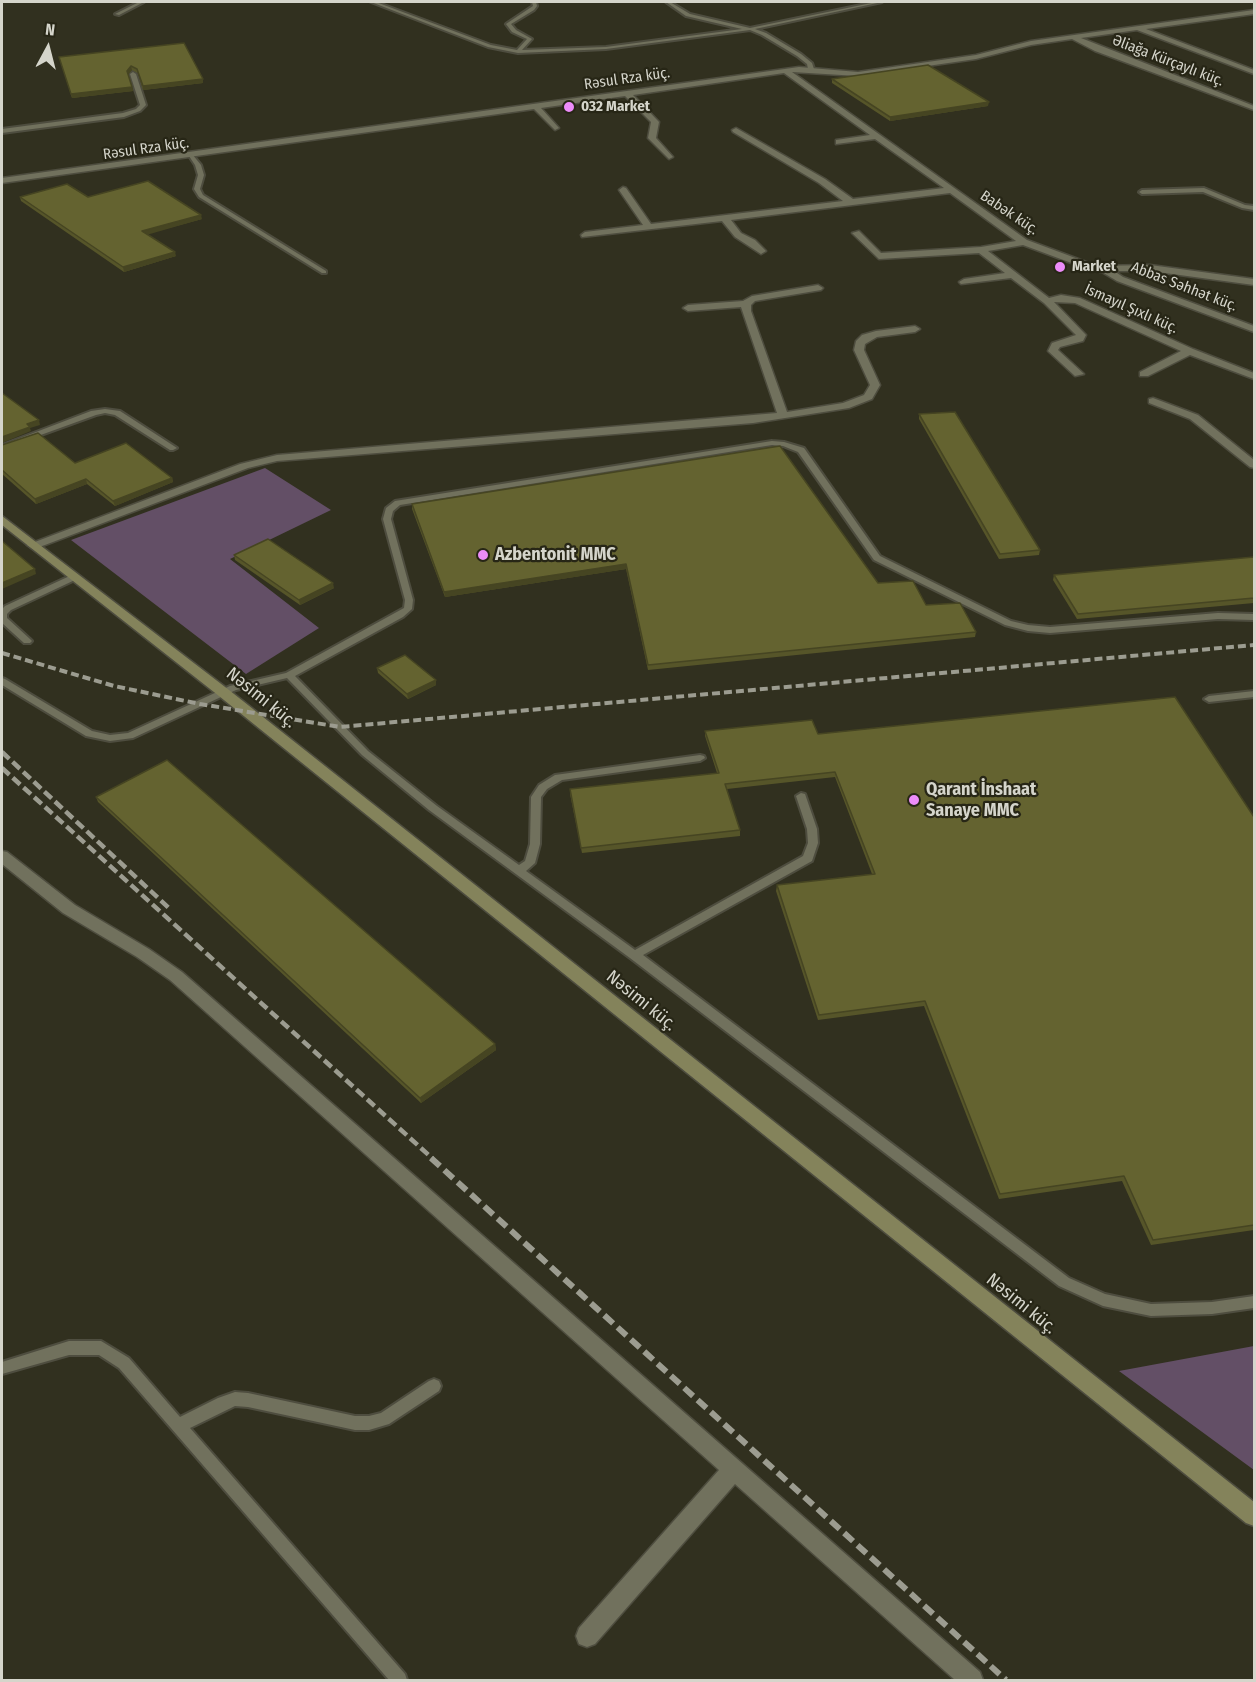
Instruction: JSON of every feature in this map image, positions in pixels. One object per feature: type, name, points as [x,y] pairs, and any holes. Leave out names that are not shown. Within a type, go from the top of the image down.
[{"type":"street","name":"Rəsul Rza küç.","points":[[2,181],[786,71],[811,69],[839,74],[858,74],[976,57],[1016,46],[1073,37],[1254,13]]},
{"type":"street","points":[[1137,28],[1254,72]]},
{"type":"street","name":"Əliağa Kürçaylı küç.","points":[[1073,37],[1098,49],[1254,108]]},
{"type":"street","name":"Babək küç.","points":[[786,71],[1024,242],[1088,267],[1105,270],[1150,268],[1254,282]]},
{"type":"street","points":[[627,93],[655,122],[652,138],[669,157]]},
{"type":"street","points":[[535,105],[555,128]]},
{"type":"street","points":[[736,130],[822,181],[851,202]]},
{"type":"street","points":[[838,142],[877,136]]},
{"type":"street","points":[[622,190],[649,226]]},
{"type":"street","points":[[585,235],[950,190]]},
{"type":"street","points":[[724,217],[738,235],[752,242],[761,251]]},
{"type":"street","points":[[856,233],[879,256],[981,250],[1024,242]]},
{"type":"street","points":[[981,250],[1047,301],[1081,335],[1079,339],[1056,345],[1053,351],[1079,374]]},
{"type":"street","name":"Abbas Səhhət küç.","points":[[1105,270],[1120,279],[1254,329]]},
{"type":"street","points":[[964,282],[1012,275]]},
{"type":"street","points":[[688,308],[746,304],[752,299],[818,288]]},
{"type":"street","name":"İsmayıl Şıxlı küç.","points":[[1047,301],[1061,298],[1077,300],[1189,351],[1254,376]]},
{"type":"street","points":[[746,304],[746,311],[783,416]]},
{"type":"street","points":[[33,545],[244,466],[277,458],[783,416],[861,401],[873,391],[875,385],[859,350],[860,343],[866,337],[876,334],[915,329]]},
{"type":"street","points":[[1144,374],[1189,351]]},
{"type":"street","points":[[1153,400],[1194,417],[1254,465]]},
{"type":"street","name":"Nəsimi küç.","points":[[2,520],[224,693],[1254,1515]]},
{"type":"street","points":[[2,856],[69,909],[177,976],[972,1680]]},
{"type":"street","points":[[587,1636],[734,1469]]},
{"type":"lane","points":[[117,14],[142,2]]},
{"type":"lane","points":[[374,2],[490,46],[518,52],[606,48],[750,29],[880,2]]},
{"type":"lane","points":[[518,52],[530,39],[514,31],[508,24],[532,9],[535,6],[534,2]]},
{"type":"lane","points":[[668,2],[694,17],[764,34],[799,55],[809,63],[811,69]]},
{"type":"lane","points":[[2,131],[124,115],[138,110],[143,105],[132,74]]},
{"type":"lane","points":[[192,156],[201,175],[196,189],[201,196],[324,272]]},
{"type":"lane","points":[[1142,192],[1204,190],[1244,207],[1254,208]]},
{"type":"lane","points":[[2,447],[105,411],[117,413],[173,448]]},
{"type":"lane","points":[[2,681],[90,734],[110,738],[130,736],[224,693],[289,675],[408,609],[410,600],[387,519],[389,510],[398,503],[772,443],[784,444],[801,450],[877,558],[1008,623],[1050,630],[1218,616],[1254,617]]},
{"type":"lane","points":[[27,641],[2,619],[3,613],[8,608],[74,577]]},
{"type":"lane","points":[[289,675],[365,753],[433,808],[634,955],[1064,1282],[1104,1300],[1151,1310],[1212,1308],[1254,1302]]},
{"type":"lane","points":[[1209,699],[1254,694]]},
{"type":"lane","points":[[520,870],[530,863],[535,844],[536,797],[543,787],[559,777],[700,758]]},
{"type":"lane","points":[[634,955],[808,858],[813,843],[812,829],[801,796]]},
{"type":"lane","points":[[2,1368],[69,1348],[101,1348],[124,1363],[399,1680]]},
{"type":"lane","points":[[178,1426],[223,1403],[235,1400],[248,1400],[355,1423],[369,1423],[384,1419],[434,1386]]},
{"type":"shaded area","points":[[265,468],[331,510],[230,559],[319,628],[246,674],[71,540]]},
{"type":"shaded area","points":[[1254,1346],[1254,1470],[1119,1371]]},
{"type":"building","points":[[184,43],[203,79],[143,86],[137,69],[131,66],[127,71],[132,87],[71,94],[59,57]]},
{"type":"building","points":[[928,65],[989,102],[890,117],[832,79]]},
{"type":"building","points":[[148,181],[201,215],[142,231],[175,252],[123,267],[20,197],[67,184],[88,197]]},
{"type":"building","points":[[2,393],[39,420],[27,424],[30,427],[2,437]]},
{"type":"building","points":[[955,412],[1040,550],[1000,554],[919,414]]},
{"type":"building","points":[[38,433],[75,463],[126,443],[172,478],[113,501],[86,479],[35,499],[2,470],[2,445]]},
{"type":"building","points":[[780,446],[878,583],[913,581],[926,605],[960,603],[976,632],[648,665],[626,564],[444,592],[412,504]]},
{"type":"building","points":[[268,539],[333,583],[299,600],[234,555]]},
{"type":"building","points":[[2,541],[35,569],[2,583]]},
{"type":"building","points":[[1254,557],[1254,598],[1078,614],[1054,575]]},
{"type":"building","points":[[405,655],[436,680],[407,694],[377,668]]},
{"type":"building","points":[[1175,697],[1254,817],[1254,1225],[1153,1240],[1124,1176],[1000,1194],[925,1001],[819,1015],[777,885],[875,874],[835,772],[725,784],[740,830],[581,848],[570,789],[719,773],[705,731],[812,720],[818,734]]},
{"type":"building","points":[[167,760],[495,1044],[420,1098],[96,797]]},
{"type":"railway","points":[[2,653],[114,686],[200,704],[340,727],[1254,645]]},
{"type":"railway","points":[[2,752],[171,910]]},
{"type":"railway","points":[[2,768],[433,1159]]},
{"type":"railway","points":[[431,1158],[1006,1680]]},
{"type":"place","name":"032 Market","points":[[569,107]]},
{"type":"place","name":"Market","points":[[1060,267]]},
{"type":"place","name":"Azbentonit MMC","points":[[483,555]]},
{"type":"place","name":"Qarant İnshaat Sanaye MMC","points":[[914,800]]}]
